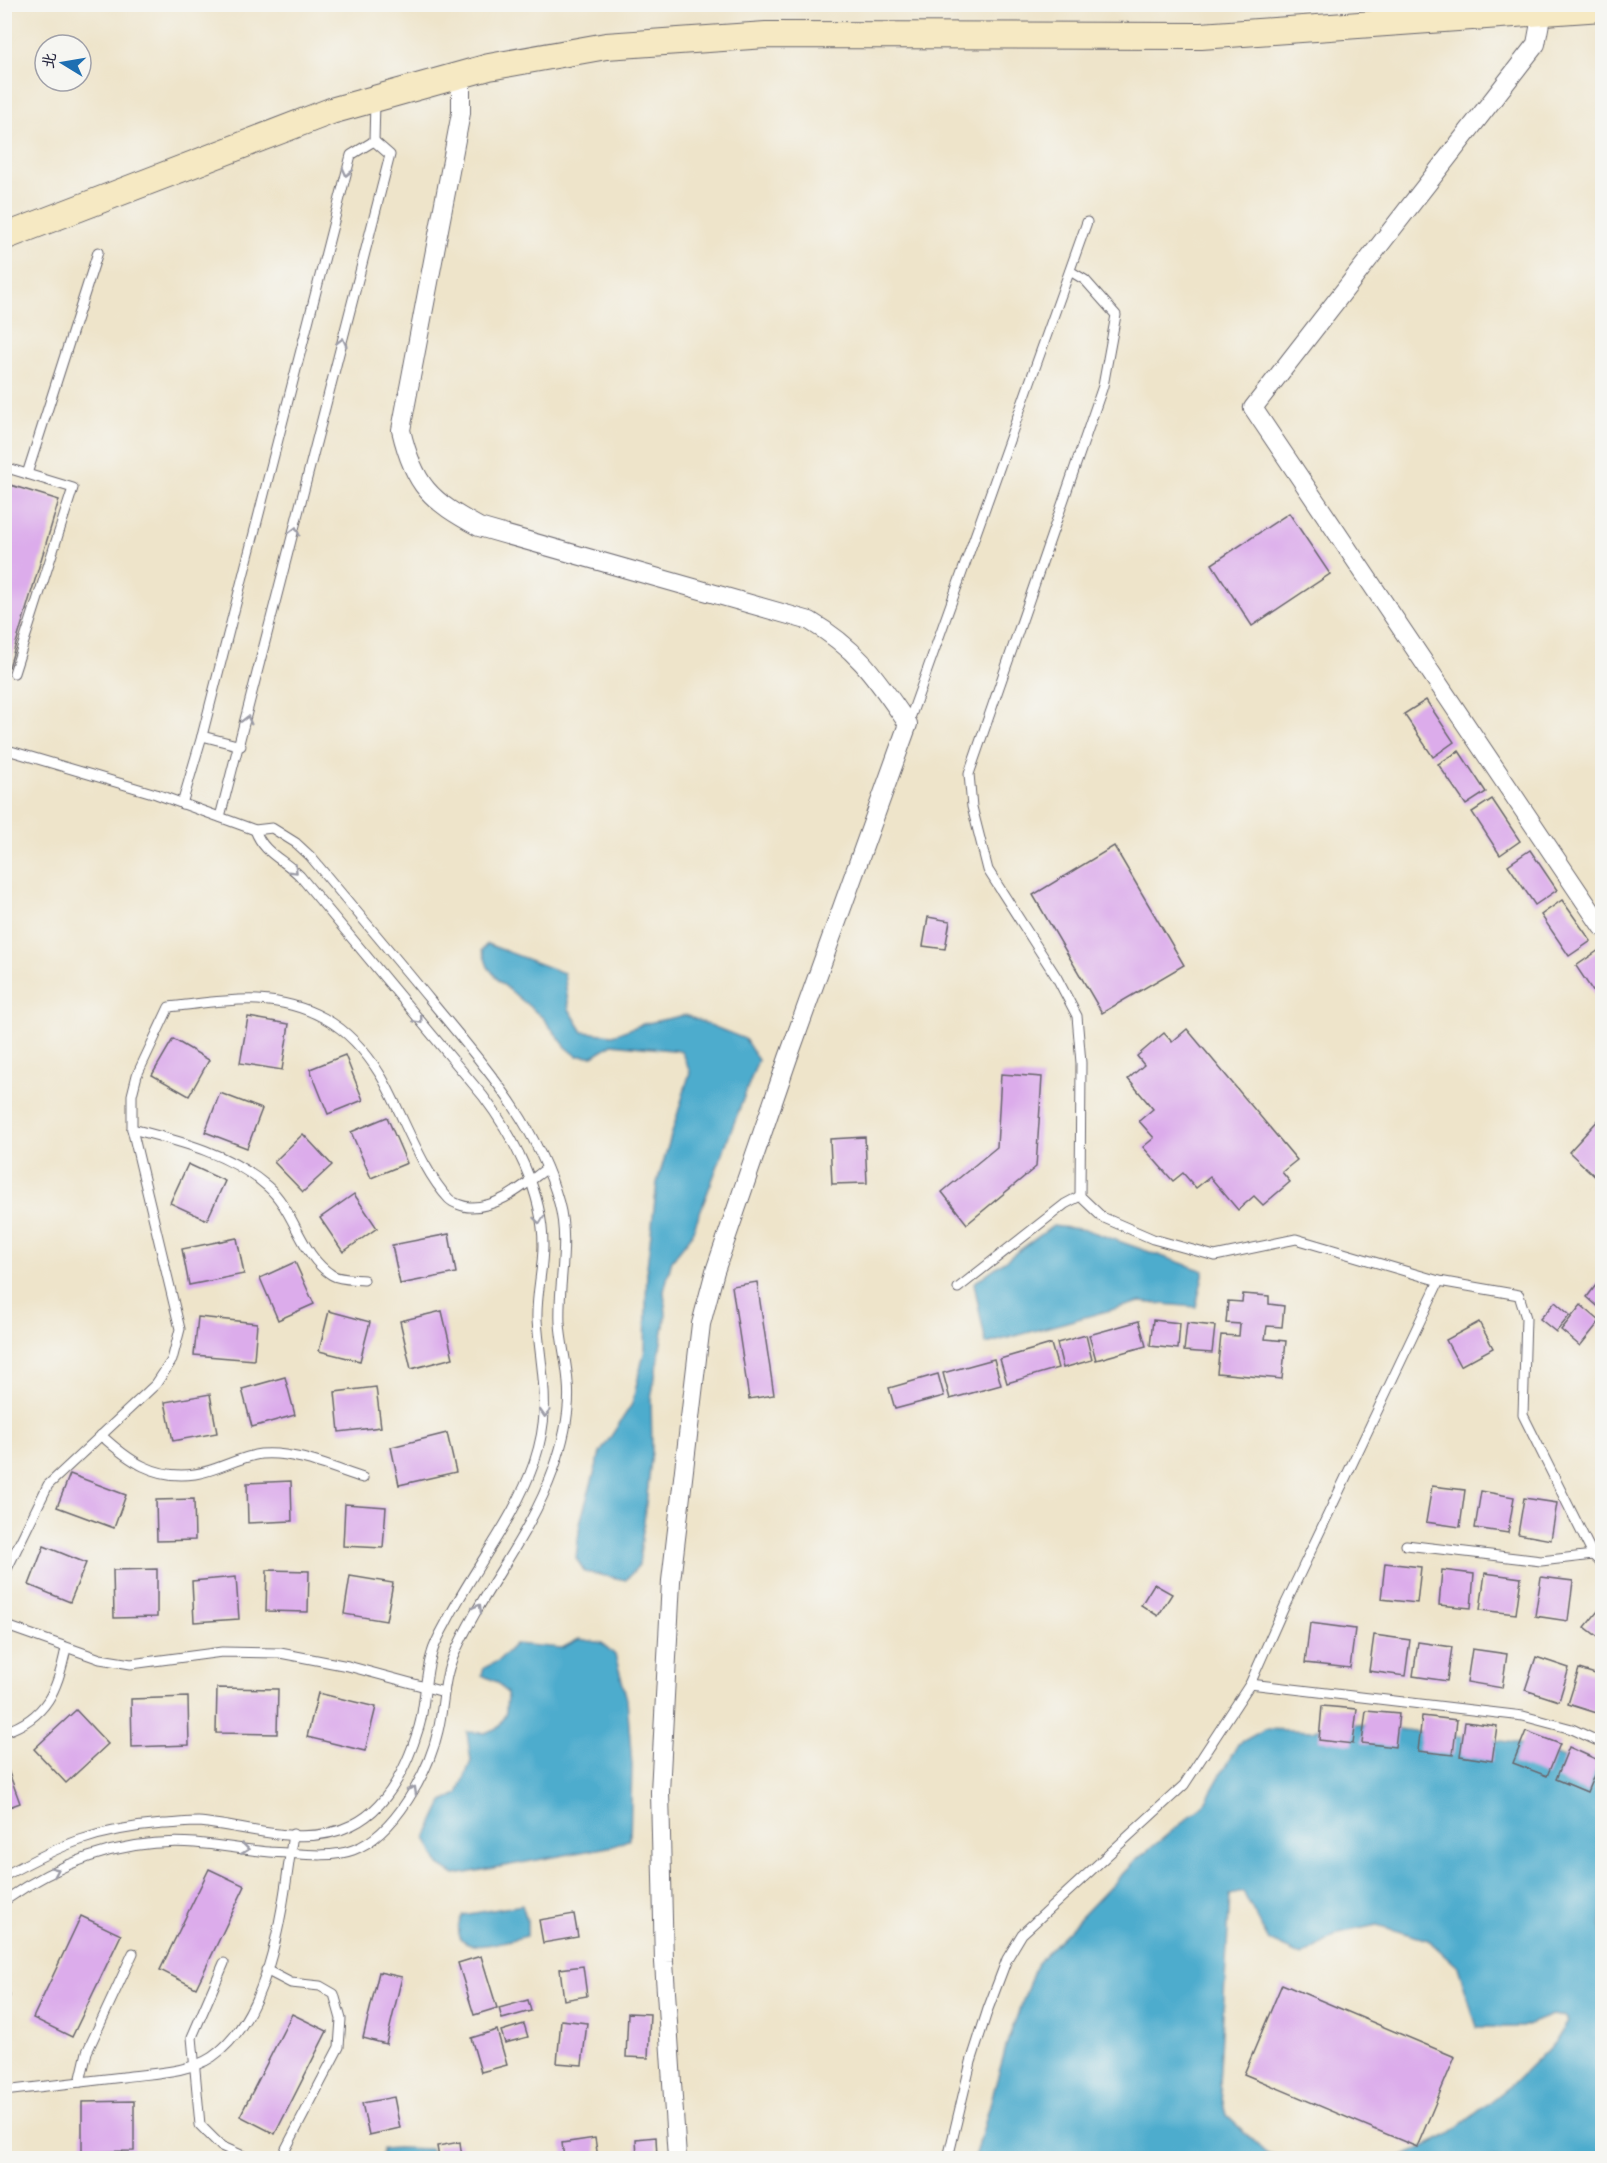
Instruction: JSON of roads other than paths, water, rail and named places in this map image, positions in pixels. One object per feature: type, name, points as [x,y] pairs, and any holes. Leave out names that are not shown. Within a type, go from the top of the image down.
[{"type":"main road","points":[[4,237],[331,111],[489,67],[606,45],[766,35],[1201,36],[1602,8]]},
{"type":"street","points":[[1542,12],[1536,44],[1252,408],[1602,927]]},
{"type":"street","points":[[461,75],[460,113],[401,430],[407,454],[425,491],[445,508],[479,527],[810,621],[840,639],[871,670],[908,724],[769,1114],[715,1271],[701,1324],[671,1581],[660,1792],[664,1962],[677,2158]]},
{"type":"lane","points":[[374,141],[375,99]]},
{"type":"lane","points":[[182,804],[202,736],[351,155],[374,141]]},
{"type":"lane","points":[[220,817],[241,746],[390,155],[374,141]]},
{"type":"lane","points":[[908,724],[1087,222]]},
{"type":"lane","points":[[27,474],[98,252]]},
{"type":"lane","points":[[1070,271],[1085,280],[1116,315],[1103,386],[969,774],[972,807],[988,870],[1077,1016],[1081,1063],[1080,1196],[1102,1217],[1153,1239],[1215,1256],[1296,1239],[1439,1281],[1519,1295],[1526,1318],[1523,1415],[1593,1555],[1602,1564]]},
{"type":"lane","points":[[4,467],[73,488],[14,673]]},
{"type":"lane","points":[[202,736],[241,746]]},
{"type":"lane","points":[[4,749],[182,804],[255,830],[272,828],[296,843],[310,856],[500,1088],[522,1119],[559,1202],[566,1243],[559,1299],[560,1335],[569,1384],[567,1425],[553,1472],[533,1518],[471,1620],[451,1660],[438,1732],[424,1772],[403,1808],[378,1833],[354,1850],[320,1855],[193,1843],[129,1845],[86,1858],[46,1875],[4,1901]]},
{"type":"lane","points":[[4,1876],[82,1837],[127,1827],[196,1822],[321,1836],[351,1826],[369,1815],[386,1796],[404,1766],[419,1726],[432,1652],[458,1601],[512,1510],[533,1465],[545,1421],[546,1384],[536,1297],[543,1245],[538,1209],[503,1123],[300,876],[288,864],[261,846],[255,830]]},
{"type":"lane","points":[[4,1575],[48,1485],[156,1384],[172,1360],[180,1329],[132,1129],[132,1095],[137,1075],[169,1007],[255,998],[287,1004],[325,1018],[356,1042],[380,1075],[435,1179],[451,1201],[469,1207],[491,1204],[546,1169]]},
{"type":"lane","points":[[132,1129],[191,1144],[242,1168],[268,1187],[290,1216],[310,1253],[333,1276],[364,1280]]},
{"type":"lane","points":[[958,1288],[1065,1204],[1080,1196]]},
{"type":"lane","points":[[948,2158],[971,2062],[1007,1959],[1022,1934],[1184,1785],[1250,1684],[1285,1605],[1439,1281]]},
{"type":"lane","points":[[101,1435],[131,1462],[158,1473],[194,1474],[261,1454],[305,1459],[363,1478]]},
{"type":"lane","points":[[1406,1545],[1541,1561],[1593,1555]]},
{"type":"lane","points":[[4,1626],[100,1659],[131,1664],[222,1652],[280,1653],[348,1666],[444,1692]]},
{"type":"lane","points":[[4,1732],[26,1725],[50,1700],[61,1676],[66,1648]]},
{"type":"lane","points":[[1250,1684],[1523,1716],[1572,1729],[1602,1743]]},
{"type":"lane","points":[[4,2091],[195,2065],[211,2058],[235,2035],[252,2007],[266,1970],[281,1913],[293,1834]]},
{"type":"lane","points":[[80,2082],[87,2052],[133,1953]]},
{"type":"lane","points":[[224,1963],[192,2037],[200,2125],[221,2146],[248,2158]]},
{"type":"lane","points":[[266,1970],[291,1983],[320,1986],[334,1994],[341,2019],[339,2047],[281,2158]]},
{"type":"water","points":[[487,944],[564,973],[569,1009],[583,1032],[613,1035],[643,1024],[685,1015],[745,1039],[758,1060],[691,1236],[672,1260],[664,1291],[666,1314],[651,1399],[652,1451],[639,1565],[626,1580],[585,1572],[576,1558],[580,1523],[600,1453],[632,1404],[645,1349],[647,1267],[657,1183],[690,1072],[681,1051],[612,1044],[593,1056],[577,1056],[566,1047],[543,1018],[499,981],[488,967],[482,950]]},
{"type":"water","points":[[1053,1226],[1087,1230],[1204,1271],[1196,1307],[1140,1302],[986,1344],[974,1283]]},
{"type":"water","points":[[579,1639],[602,1643],[615,1655],[627,1699],[632,1766],[630,1839],[614,1846],[455,1875],[439,1865],[426,1838],[443,1802],[458,1794],[471,1761],[467,1732],[485,1733],[499,1727],[506,1712],[507,1693],[497,1682],[482,1675],[484,1668],[498,1661],[515,1644],[562,1648]]},
{"type":"water","points":[[1337,1722],[1509,1742],[1541,1749],[1602,1773],[1602,2158],[1400,2158],[1448,2135],[1513,2084],[1556,2041],[1568,2022],[1565,2017],[1552,2015],[1522,2027],[1477,2027],[1458,1967],[1428,1940],[1377,1925],[1339,1933],[1302,1956],[1269,1941],[1243,1892],[1230,1895],[1219,2084],[1226,2115],[1268,2154],[1280,2158],[975,2158],[1008,2040],[1037,1963],[1136,1860],[1203,1806],[1238,1744],[1265,1729],[1313,1731]]},
{"type":"water","points":[[522,1905],[527,1920],[527,1936],[480,1945],[471,1945],[460,1937],[458,1925],[463,1915]]},
{"type":"water","points":[[383,2149],[431,2149],[432,2158],[381,2158]]}]
